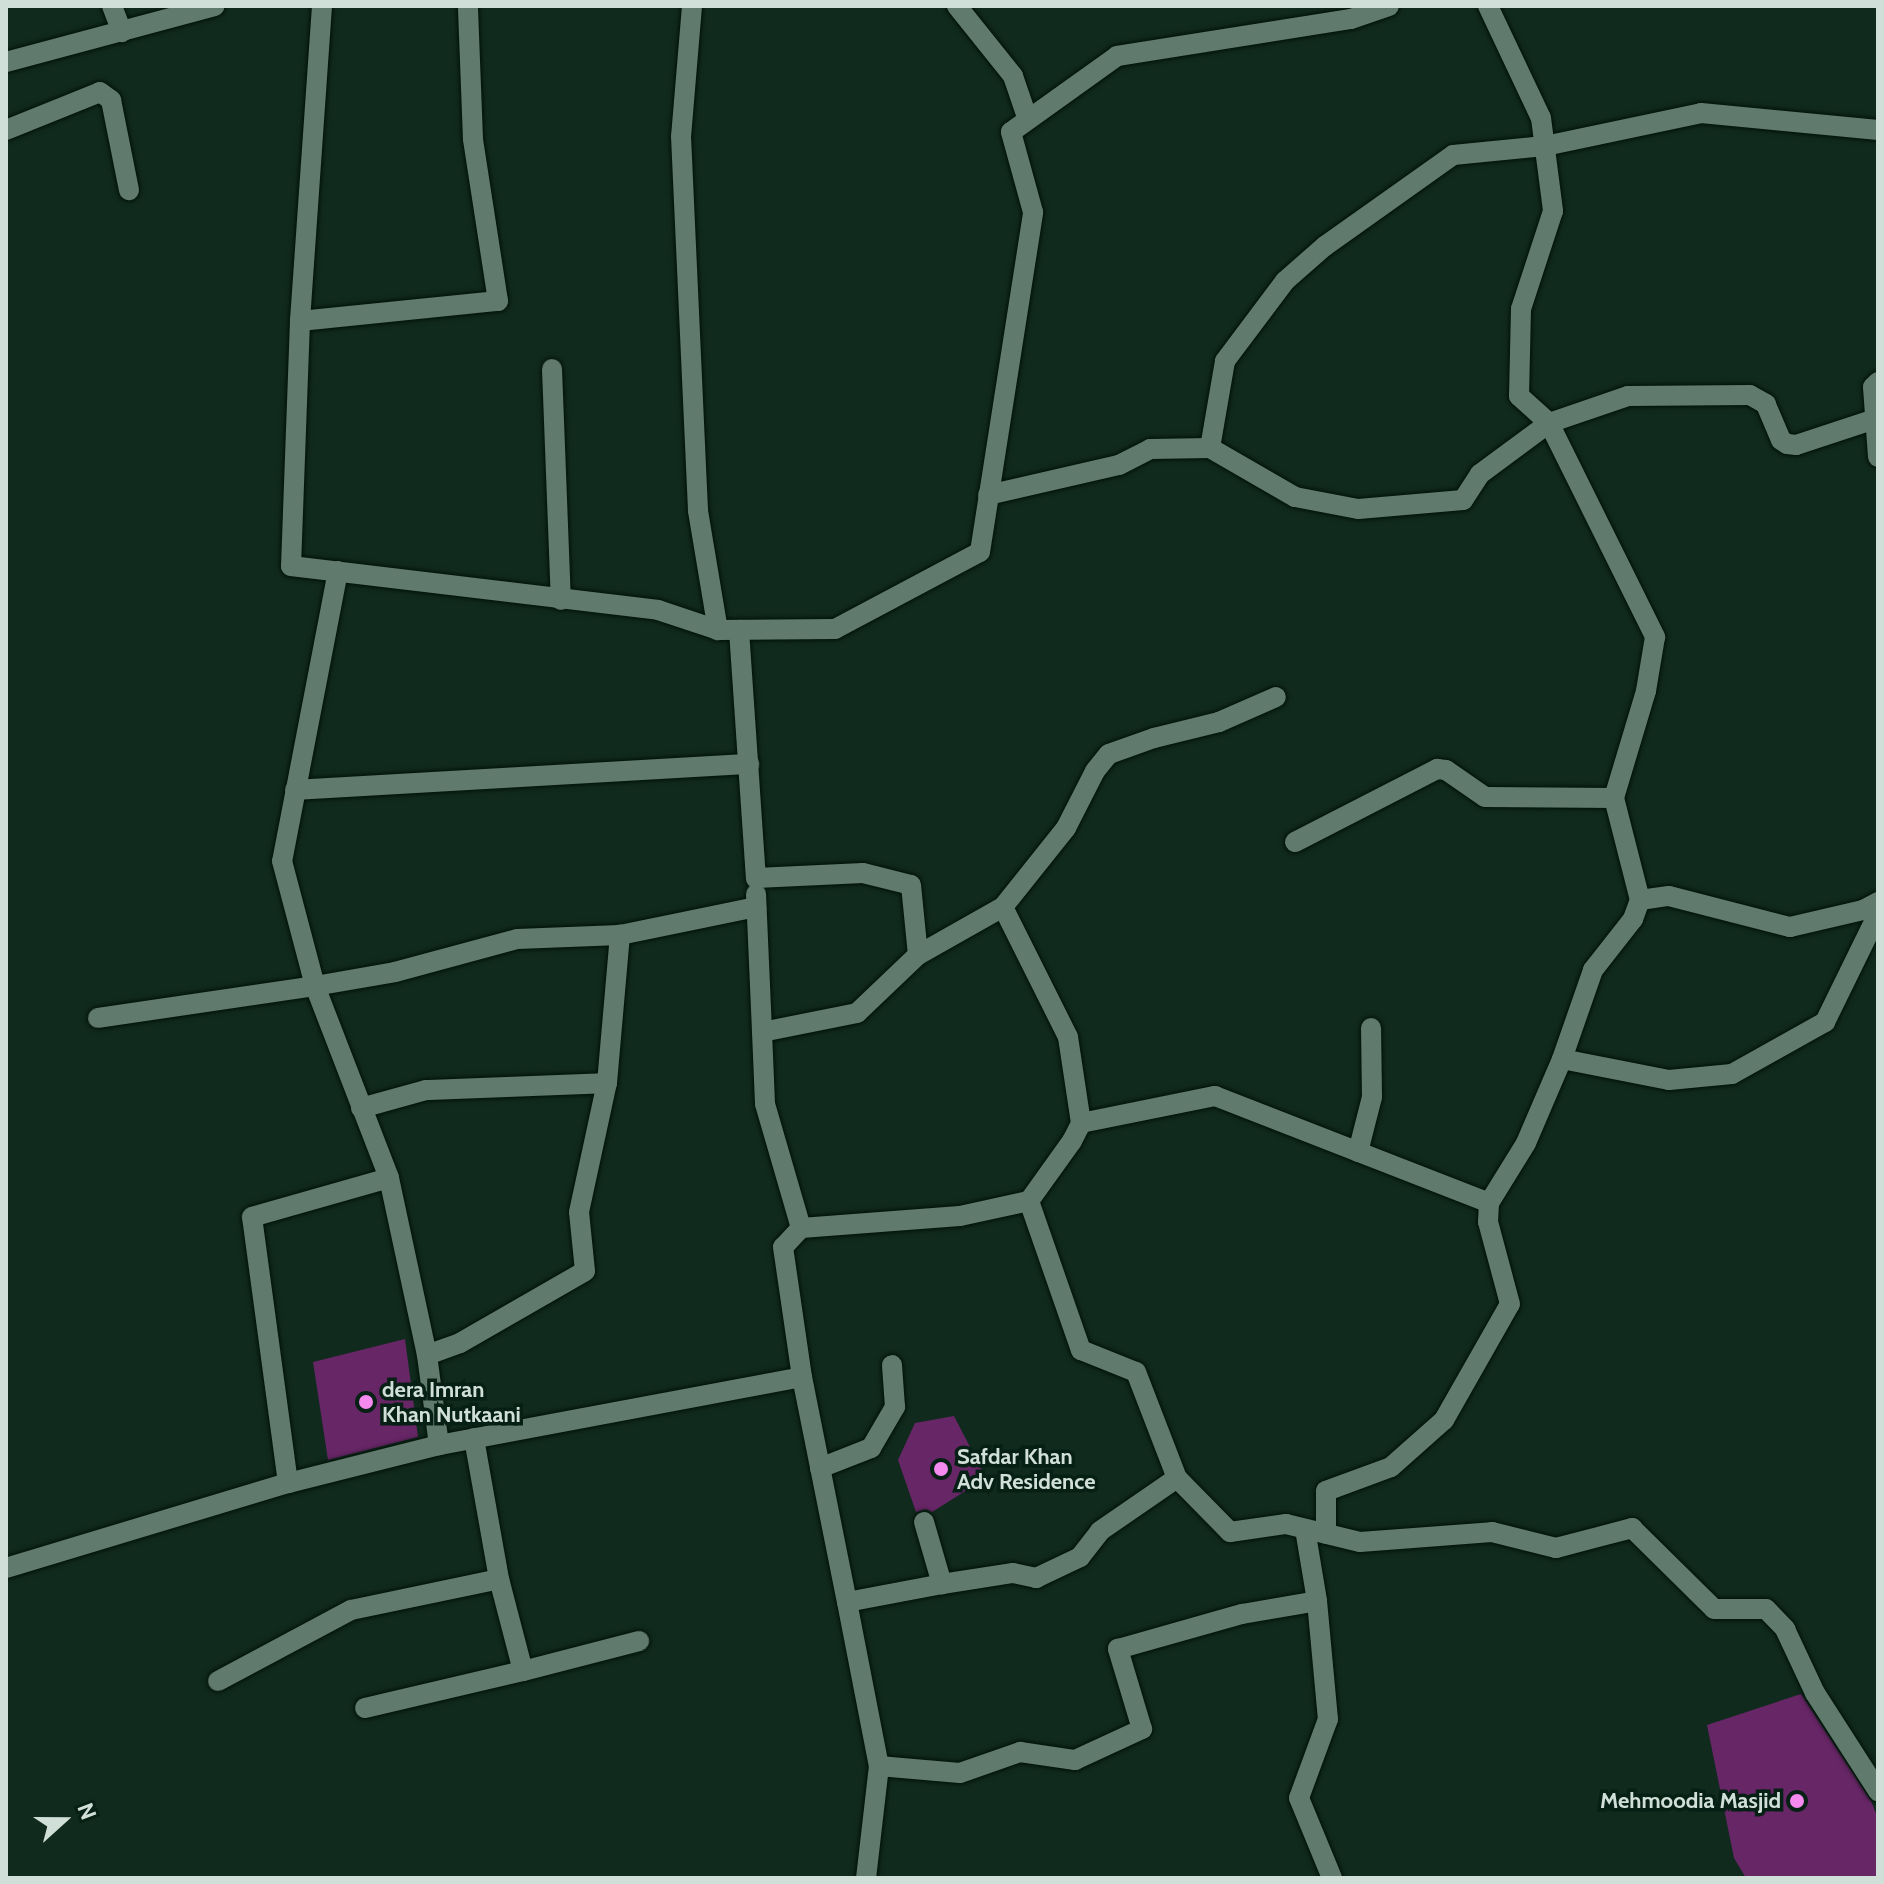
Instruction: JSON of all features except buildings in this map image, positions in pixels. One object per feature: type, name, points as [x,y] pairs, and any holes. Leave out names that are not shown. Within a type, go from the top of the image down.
[{"type":"street","points":[[112,6],[122,32]]},
{"type":"street","points":[[6,62],[215,6]]},
{"type":"street","points":[[322,6],[300,321],[291,566],[658,610],[718,630],[835,629],[980,552],[1033,212],[1011,132],[1117,56],[1351,19],[1389,6]]},
{"type":"street","points":[[300,321],[498,301],[473,139],[468,6]]},
{"type":"street","points":[[692,6],[681,136],[698,511],[718,630]]},
{"type":"street","points":[[957,6],[1013,76],[1028,120]]},
{"type":"street","points":[[1326,1534],[1326,1491],[1391,1467],[1444,1420],[1510,1304],[1488,1222],[1489,1203],[1526,1143],[1562,1059],[1593,970],[1633,919],[1640,900],[1614,798],[1646,691],[1655,637],[1549,423],[1519,396],[1521,309],[1553,211],[1541,118],[1488,6]]},
{"type":"street","points":[[6,130],[100,92],[111,100],[129,190]]},
{"type":"street","points":[[1210,448],[1225,361],[1285,281],[1325,246],[1453,155],[1545,146],[1701,113],[1878,130]]},
{"type":"street","points":[[552,369],[561,600]]},
{"type":"street","points":[[1878,382],[1873,387],[1878,457]]},
{"type":"street","points":[[988,495],[1119,465],[1150,449],[1210,448],[1295,497],[1358,509],[1463,500],[1480,474],[1549,423],[1628,396],[1750,395],[1766,404],[1781,440],[1796,445],[1875,419]]},
{"type":"street","points":[[338,571],[282,861],[315,986],[389,1178],[427,1355],[439,1445]]},
{"type":"street","points":[[739,630],[756,878],[765,1104],[801,1228]]},
{"type":"street","points":[[762,1032],[857,1013],[918,955],[1003,907],[1066,828],[1095,771],[1109,754],[1154,738],[1219,722],[1276,697]]},
{"type":"street","points":[[295,790],[749,764]]},
{"type":"street","points":[[1295,842],[1437,769],[1446,770],[1485,797],[1614,798]]},
{"type":"street","points":[[756,878],[863,873],[911,885],[918,955]]},
{"type":"street","points":[[1640,900],[1669,896],[1790,927],[1863,910],[1878,902]]},
{"type":"street","points":[[98,1018],[395,972],[517,939],[620,935],[756,907]]},
{"type":"street","points":[[866,1878],[879,1766],[802,1377],[783,1247],[801,1228],[960,1216],[1029,1201],[1072,1141],[1081,1123],[1068,1037],[1003,907]]},
{"type":"street","points":[[1562,1059],[1669,1080],[1732,1074],[1825,1022],[1878,914]]},
{"type":"street","points":[[427,1355],[460,1343],[585,1271],[579,1212],[607,1083],[620,935]]},
{"type":"street","points":[[1358,1152],[1372,1097],[1371,1028]]},
{"type":"street","points":[[361,1108],[426,1090],[607,1083]]},
{"type":"street","points":[[1081,1123],[1215,1096],[1489,1203]]},
{"type":"street","points":[[288,1483],[252,1217],[389,1178]]},
{"type":"street","points":[[1029,1201],[1081,1350],[1136,1372],[1177,1478],[1230,1532],[1286,1524],[1360,1542],[1492,1532],[1556,1548],[1632,1528],[1714,1609],[1766,1609],[1785,1629],[1815,1693],[1878,1791]]},
{"type":"street","points":[[820,1468],[871,1448],[895,1407],[892,1365]]},
{"type":"street","points":[[6,1568],[288,1483],[439,1445],[802,1377]]},
{"type":"street","points":[[474,1438],[499,1579],[523,1671]]},
{"type":"street","points":[[847,1602],[1013,1573],[1036,1578],[1080,1557],[1100,1531],[1177,1478]]},
{"type":"street","points":[[924,1522],[942,1584]]},
{"type":"street","points":[[1305,1529],[1317,1601],[1328,1719],[1299,1798],[1332,1878]]},
{"type":"street","points":[[218,1681],[351,1610],[499,1579]]},
{"type":"street","points":[[879,1766],[960,1773],[1020,1752],[1075,1760],[1142,1729],[1118,1649],[1242,1614],[1317,1601]]},
{"type":"street","points":[[365,1708],[639,1641]]},
{"type":"place","name":"dera Imran Khan Nutkaani","points":[[366,1402]]},
{"type":"place","name":"Safdar Khan Adv Residence","points":[[941,1469]]},
{"type":"place","name":"Mehmoodia Masjid","points":[[1797,1801]]}]
